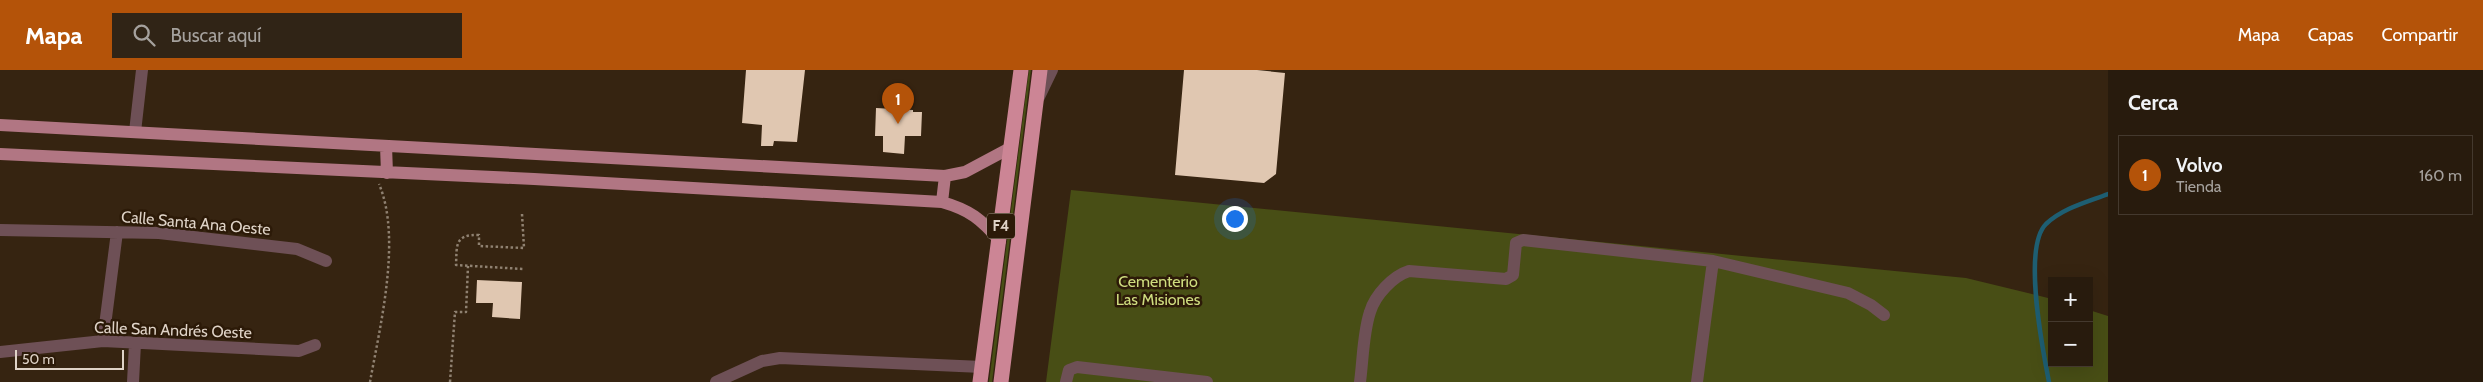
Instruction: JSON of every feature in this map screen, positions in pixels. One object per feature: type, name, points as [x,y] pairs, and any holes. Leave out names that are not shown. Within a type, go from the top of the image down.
[{"type":"highway","name":"F4","points":[[980,382],[1021,70]]},
{"type":"highway","name":"F4","points":[[1001,382],[1040,70]]},
{"type":"main road","points":[[0,125],[945,176],[965,172],[1010,148]]},
{"type":"main road","points":[[386,146],[387,173]]},
{"type":"main road","points":[[0,154],[942,202],[965,209],[985,223],[1000,241]]},
{"type":"main road","points":[[942,202],[945,176]]},
{"type":"street","points":[[135,132],[142,70]]},
{"type":"street","points":[[1036,102],[1052,70]]},
{"type":"street","name":"Calle Santa Ana Oeste","points":[[0,230],[158,233],[298,249],[326,261]]},
{"type":"street","points":[[103,342],[117,232]]},
{"type":"street","points":[[1360,382],[1370,311],[1385,287],[1400,274],[1409,271],[1506,279],[1513,274],[1516,243],[1523,240],[1713,261],[1848,293],[1871,305],[1884,315]]},
{"type":"street","points":[[1698,382],[1713,261]]},
{"type":"street","name":"Calle San Andrés Oeste","points":[[0,352],[103,342],[299,351],[314,345]]},
{"type":"street","points":[[133,382],[135,344]]},
{"type":"street","points":[[716,382],[762,361],[780,358],[982,367]]},
{"type":"street","points":[[1066,382],[1069,370],[1077,368],[1207,382]]},
{"type":"path","points":[[370,382],[388,276],[384,197],[374,172]]},
{"type":"path","points":[[522,214],[524,248],[479,246],[479,235],[468,234],[459,240],[456,265],[523,269]]},
{"type":"path","points":[[450,382],[455,312],[466,312],[468,266]]},
{"type":"green space","points":[[1029,70],[1031,70],[992,382],[989,382]]},
{"type":"green space","name":"Cementerio Las Misiones","points":[[1071,190],[1966,278],[2048,298],[2048,367],[2093,367],[2093,311],[2108,316],[2108,382],[1046,382]]},
{"type":"building","points":[[746,70],[805,70],[797,142],[774,141],[773,146],[761,146],[762,125],[742,123]]},
{"type":"building","points":[[1184,70],[1257,70],[1285,73],[1276,174],[1264,183],[1175,175]]},
{"type":"building","points":[[876,108],[922,112],[921,136],[905,136],[904,154],[883,152],[883,136],[875,136]]},
{"type":"building","points":[[477,280],[522,282],[520,319],[492,317],[493,303],[476,303]]},
{"type":"waterway","points":[[2049,382],[2036,300],[2036,254],[2039,236],[2046,224],[2053,218],[2076,206],[2108,194]]},
{"type":"place","name":"Volvo","points":[[898,124]]}]
